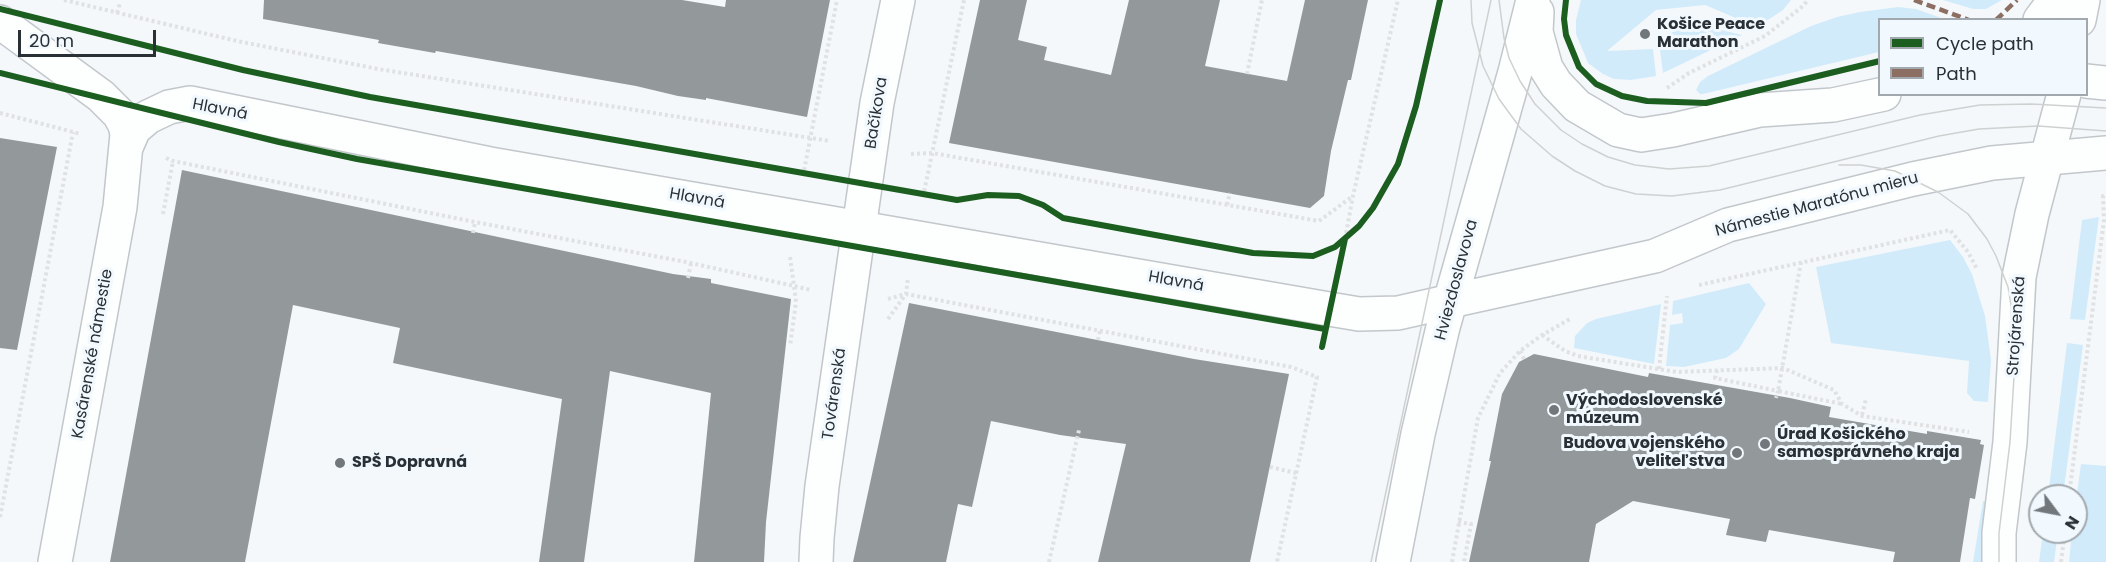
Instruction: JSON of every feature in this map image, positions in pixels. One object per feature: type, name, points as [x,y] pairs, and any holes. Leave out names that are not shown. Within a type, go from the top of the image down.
[{"type":"street","name":"Bačíkova","points":[[859,227],[877,103],[898,0]]},
{"type":"street","name":"Hviezdoslavova","points":[[1393,562],[1418,434],[1450,301],[1533,0]]},
{"type":"street","points":[[1538,0],[1536,32],[1546,68],[1556,84],[1577,106],[1618,130],[1641,135],[1760,110],[1833,105],[1878,95]]},
{"type":"street","points":[[2042,18],[2055,0]]},
{"type":"street","points":[[2079,18],[2083,0]]},
{"type":"street","points":[[4,28],[110,105],[125,124],[127,145]]},
{"type":"street","points":[[2088,81],[2106,83]]},
{"type":"street","name":"Strojárenská","points":[[1999,562],[1999,533],[2010,442],[2019,277],[2032,214],[2063,96]]},
{"type":"street","name":"Hlavná","points":[[127,145],[134,129],[148,117],[169,107],[190,103],[490,164],[1359,314],[1398,313],[1450,301]]},
{"type":"street","name":"Kasárenské námestie","points":[[55,562],[120,207],[127,145]]},
{"type":"street","name":"Námestie Maratónu mieru","points":[[1450,301],[1655,256],[1728,225],[1913,178],[1992,162],[2106,153]]},
{"type":"street","name":"Továrenská","points":[[816,562],[822,486],[859,227]]},
{"type":"path","points":[[64,0],[237,41],[378,69],[909,154],[932,153],[1319,221],[1353,196]]},
{"type":"path","points":[[886,323],[906,294],[923,194],[964,0]]},
{"type":"path","points":[[1247,74],[1262,0]]},
{"type":"path","points":[[1342,243],[1398,0]]},
{"type":"path","points":[[1664,90],[1689,73],[1765,36],[1808,0]]},
{"type":"path","points":[[117,12],[120,3]]},
{"type":"path","points":[[0,113],[153,152],[173,161],[475,222],[691,262],[794,286],[796,302],[790,346]]},
{"type":"path","points":[[0,517],[73,132]]},
{"type":"path","points":[[792,171],[935,196]]},
{"type":"path","points":[[1227,205],[1230,193]]},
{"type":"path","points":[[2071,484],[2094,330],[2104,219],[2103,196]]},
{"type":"path","points":[[473,233],[475,222]]},
{"type":"path","points":[[1776,398],[1801,262],[1950,230]]},
{"type":"path","points":[[1342,243],[1352,232]]},
{"type":"path","points":[[688,278],[691,262]]},
{"type":"path","points":[[1659,369],[1667,292]]},
{"type":"path","points":[[999,320],[1001,312]]},
{"type":"path","points":[[1098,340],[1100,331]]},
{"type":"path","points":[[1452,562],[1478,418],[1500,373],[1520,351],[1542,335],[1565,351],[1578,356],[1677,372],[1783,368],[1840,391]]},
{"type":"path","points":[[1520,351],[1524,359]]},
{"type":"path","points":[[1718,370],[1715,378],[1842,404],[1862,416],[1979,434]]},
{"type":"path","points":[[1277,562],[1317,377]]},
{"type":"path","points":[[1834,390],[1842,404]]},
{"type":"path","points":[[1862,416],[1866,399]]},
{"type":"path","points":[[1049,562],[1078,430]]},
{"type":"path","points":[[1270,467],[1296,473]]},
{"type":"path","points":[[1458,522],[1471,524],[1464,562]]},
{"type":"path","points":[[2061,562],[2063,544]]},
{"type":"shaded area","points":[[1581,0],[1791,0],[1783,10],[1757,27],[1705,5],[1656,10],[1607,51],[1653,49],[1656,76],[1631,80],[1614,79],[1588,63],[1576,34],[1576,20]]},
{"type":"shaded area","points":[[1943,0],[2002,0],[1986,9],[1973,9]]},
{"type":"shaded area","points":[[1898,7],[1916,9],[1941,18],[1878,18],[1878,52],[1703,94],[1696,90],[1700,82],[1708,76],[1811,26],[1860,12]]},
{"type":"shaded area","points":[[1686,21],[1742,35],[1663,73],[1659,43]]},
{"type":"shaded area","points":[[2099,217],[2085,320],[2070,319],[2082,220]]},
{"type":"shaded area","points":[[1950,240],[1972,274],[1985,316],[1991,360],[1988,402],[1974,401],[1967,393],[1969,361],[1831,343],[1816,267]]},
{"type":"shaded area","points":[[1749,283],[1766,304],[1739,349],[1726,358],[1684,367],[1666,366],[1670,325],[1683,323],[1682,313],[1672,315],[1673,301]]},
{"type":"shaded area","points":[[1661,304],[1654,364],[1574,348],[1575,336],[1587,323]]},
{"type":"shaded area","points":[[2067,343],[2083,345],[2065,484],[2049,484]]},
{"type":"shaded area","points":[[2081,464],[2106,466],[2106,562],[2069,562],[2071,544],[2088,544],[2088,484],[2078,484]]},
{"type":"shaded area","points":[[1983,501],[1987,501],[1981,562],[1973,562]]},
{"type":"shaded area","points":[[2041,544],[2056,544],[2054,562],[2039,562]]},
{"type":"building","points":[[264,0],[682,0],[725,7],[726,0],[830,0],[807,117],[706,98],[706,100],[678,96],[636,86],[436,51],[435,53],[378,43],[379,40],[263,19]]},
{"type":"building","points":[[980,0],[1027,0],[1018,40],[1047,47],[1044,60],[1111,75],[1129,0],[1220,0],[1205,66],[1287,81],[1305,0],[1368,0],[1351,80],[1348,80],[1331,151],[1324,196],[1310,208],[949,143]]},
{"type":"building","points":[[0,138],[57,147],[17,350],[0,348]]},
{"type":"building","points":[[182,170],[673,274],[711,279],[711,283],[791,299],[766,522],[764,562],[694,562],[711,393],[610,371],[584,562],[539,562],[562,399],[393,363],[400,328],[293,305],[245,562],[110,562]]},
{"type":"building","points":[[909,303],[1194,359],[1289,374],[1250,562],[1098,562],[1126,444],[1060,435],[991,421],[972,507],[958,504],[946,562],[853,562]]},
{"type":"building","name":"Budova vojenského veliteľstva","points":[[1534,354],[1648,377],[1649,373],[1790,398],[1831,407],[1829,417],[1927,434],[1927,431],[1981,440],[1980,444],[1984,445],[1975,499],[1970,498],[1960,562],[1893,562],[1895,552],[1769,530],[1766,542],[1726,535],[1730,519],[1633,501],[1596,524],[1589,562],[1469,562],[1491,461],[1489,461],[1502,394],[1519,362]]},
{"type":"tram line","points":[[1471,0],[1472,23],[1483,66],[1499,99],[1521,129],[1552,156],[1575,171],[1605,186],[1636,194],[1672,196],[1720,190],[1939,136],[1979,129],[2038,126],[2106,131]]},
{"type":"tram line","points":[[1371,562],[1491,0]]},
{"type":"tram line","points":[[1499,0],[1509,58],[1535,104],[1561,130],[1582,144],[1608,157],[1635,165],[1669,169],[1709,166],[1920,115],[1980,105],[2031,104],[2106,108]]},
{"type":"tram line","points":[[1839,165],[1861,165],[1895,171],[1938,192],[1968,214],[1987,239],[1996,256],[2008,287],[2011,305],[2014,377],[2010,442],[1999,533],[1999,562]]},
{"type":"marked path","points":[[1914,0],[1964,18]]},
{"type":"marked path","points":[[1998,18],[2017,0]]},
{"type":"cycle path","points":[[0,9],[243,70],[370,97],[957,200],[988,195],[1019,196],[1043,205],[1063,218],[1253,253],[1313,256],[1335,247],[1359,226],[1373,208],[1398,164],[1416,106],[1440,0]]},
{"type":"cycle path","points":[[1566,0],[1564,19],[1566,35],[1579,67],[1596,84],[1622,96],[1647,101],[1706,103],[1878,61]]},
{"type":"cycle path","points":[[0,73],[357,159],[1325,329]]},
{"type":"cycle path","points":[[1322,347],[1345,239]]},
{"type":"place","name":"Košice Peace Marathon","points":[[1645,34]]},
{"type":"place","name":"Východoslovenské múzeum","points":[[1554,410]]},
{"type":"place","name":"Úrad Košického samosprávneho kraja","points":[[1765,444]]},
{"type":"place","name":"Budova vojenského veliteľstva","points":[[1737,453]]},
{"type":"place","name":"SPŠ Dopravná","points":[[340,463]]}]
